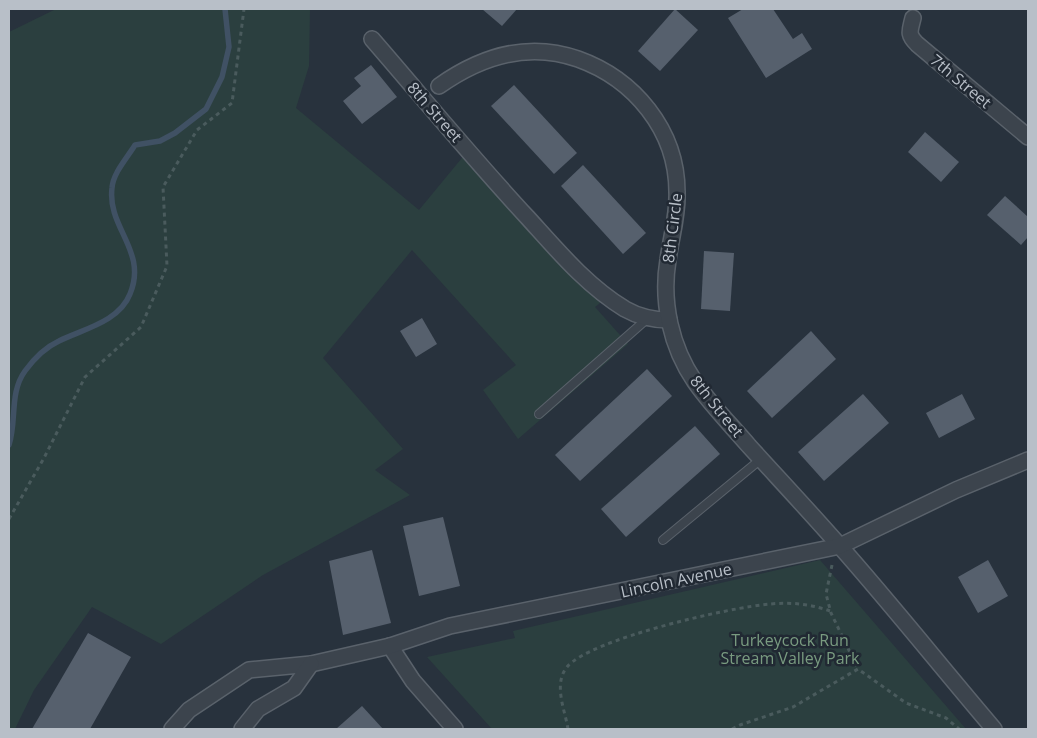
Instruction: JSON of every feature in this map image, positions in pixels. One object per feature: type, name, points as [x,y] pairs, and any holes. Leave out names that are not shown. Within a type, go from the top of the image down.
[{"type":"street","name":"7th Street","points":[[913,18],[909,32],[911,38],[1028,137]]},
{"type":"street","name":"8th Street","points":[[372,39],[492,178],[562,255],[601,293],[626,309],[648,318],[669,320],[677,349],[694,381],[722,415],[840,546],[994,729]]},
{"type":"street","name":"8th Circle","points":[[439,86],[460,71],[485,60],[510,53],[542,52],[568,56],[594,65],[618,79],[638,96],[654,116],[667,141],[674,163],[678,190],[676,216],[667,262],[666,292],[669,320]]},
{"type":"street","name":"Lincoln Avenue","points":[[172,729],[189,710],[249,670],[311,664],[390,646],[450,626],[840,546],[956,490],[1028,460]]},
{"type":"street","points":[[390,646],[413,681],[455,729]]},
{"type":"street","points":[[242,729],[258,709],[294,688],[311,664]]},
{"type":"lane","points":[[539,414],[648,318]]},
{"type":"lane","points":[[663,540],[762,459]]},
{"type":"path","points":[[9,519],[44,458],[85,377],[141,327],[167,266],[163,187],[197,130],[232,103],[244,9]]},
{"type":"path","points":[[840,546],[831,566],[826,594],[830,611],[858,669],[906,703],[946,718],[959,729]]},
{"type":"path","points":[[568,729],[560,690],[562,676],[568,666],[579,656],[592,649],[695,618],[769,604],[812,605],[830,611]]},
{"type":"path","points":[[732,729],[793,707],[858,669]]},
{"type":"green space","points":[[56,9],[310,9],[309,66],[296,108],[419,210],[471,147],[605,299],[595,307],[628,344],[518,439],[483,390],[516,365],[412,250],[323,358],[403,449],[375,470],[410,495],[263,575],[161,644],[92,607],[34,690],[15,729],[9,729],[9,32]]},
{"type":"green space","name":"Turkeycock Run Stream Valley Park","points":[[820,560],[966,729],[492,729],[427,657],[515,638],[513,631]]},
{"type":"building","points":[[482,9],[517,9],[502,26]]},
{"type":"building","points":[[675,9],[698,30],[660,71],[638,51]]},
{"type":"building","points":[[743,9],[773,9],[793,39],[802,33],[812,49],[766,78],[728,18]]},
{"type":"building","points":[[371,65],[397,97],[362,124],[343,101],[361,86],[354,78]]},
{"type":"building","points":[[514,85],[577,153],[554,174],[491,106]]},
{"type":"building","points":[[925,132],[959,162],[941,182],[908,152]]},
{"type":"building","points":[[583,165],[646,233],[623,254],[561,186]]},
{"type":"building","points":[[1005,196],[1028,217],[1028,237],[1021,245],[987,215]]},
{"type":"building","points":[[704,251],[734,253],[730,311],[701,309]]},
{"type":"building","points":[[422,318],[437,344],[416,357],[400,331]]},
{"type":"building","points":[[811,331],[836,359],[772,418],[747,391]]},
{"type":"building","points":[[647,369],[672,396],[580,481],[555,455]]},
{"type":"building","points":[[863,394],[889,423],[824,481],[798,452]]},
{"type":"building","points":[[962,394],[975,419],[939,438],[926,413]]},
{"type":"building","points":[[695,426],[720,454],[626,537],[601,509]]},
{"type":"building","points":[[443,517],[460,586],[419,596],[403,526]]},
{"type":"building","points":[[372,550],[391,623],[343,635],[329,561]]},
{"type":"building","points":[[988,560],[1008,596],[978,613],[958,577]]},
{"type":"building","points":[[88,633],[131,657],[90,729],[32,729]]},
{"type":"building","points":[[362,706],[383,729],[336,729]]},
{"type":"waterway","points":[[9,445],[17,388],[28,367],[49,347],[109,318],[125,304],[130,294],[134,279],[134,265],[131,252],[115,215],[112,202],[113,182],[135,145],[160,141],[175,133],[206,109],[222,77],[229,47],[225,9]]}]
